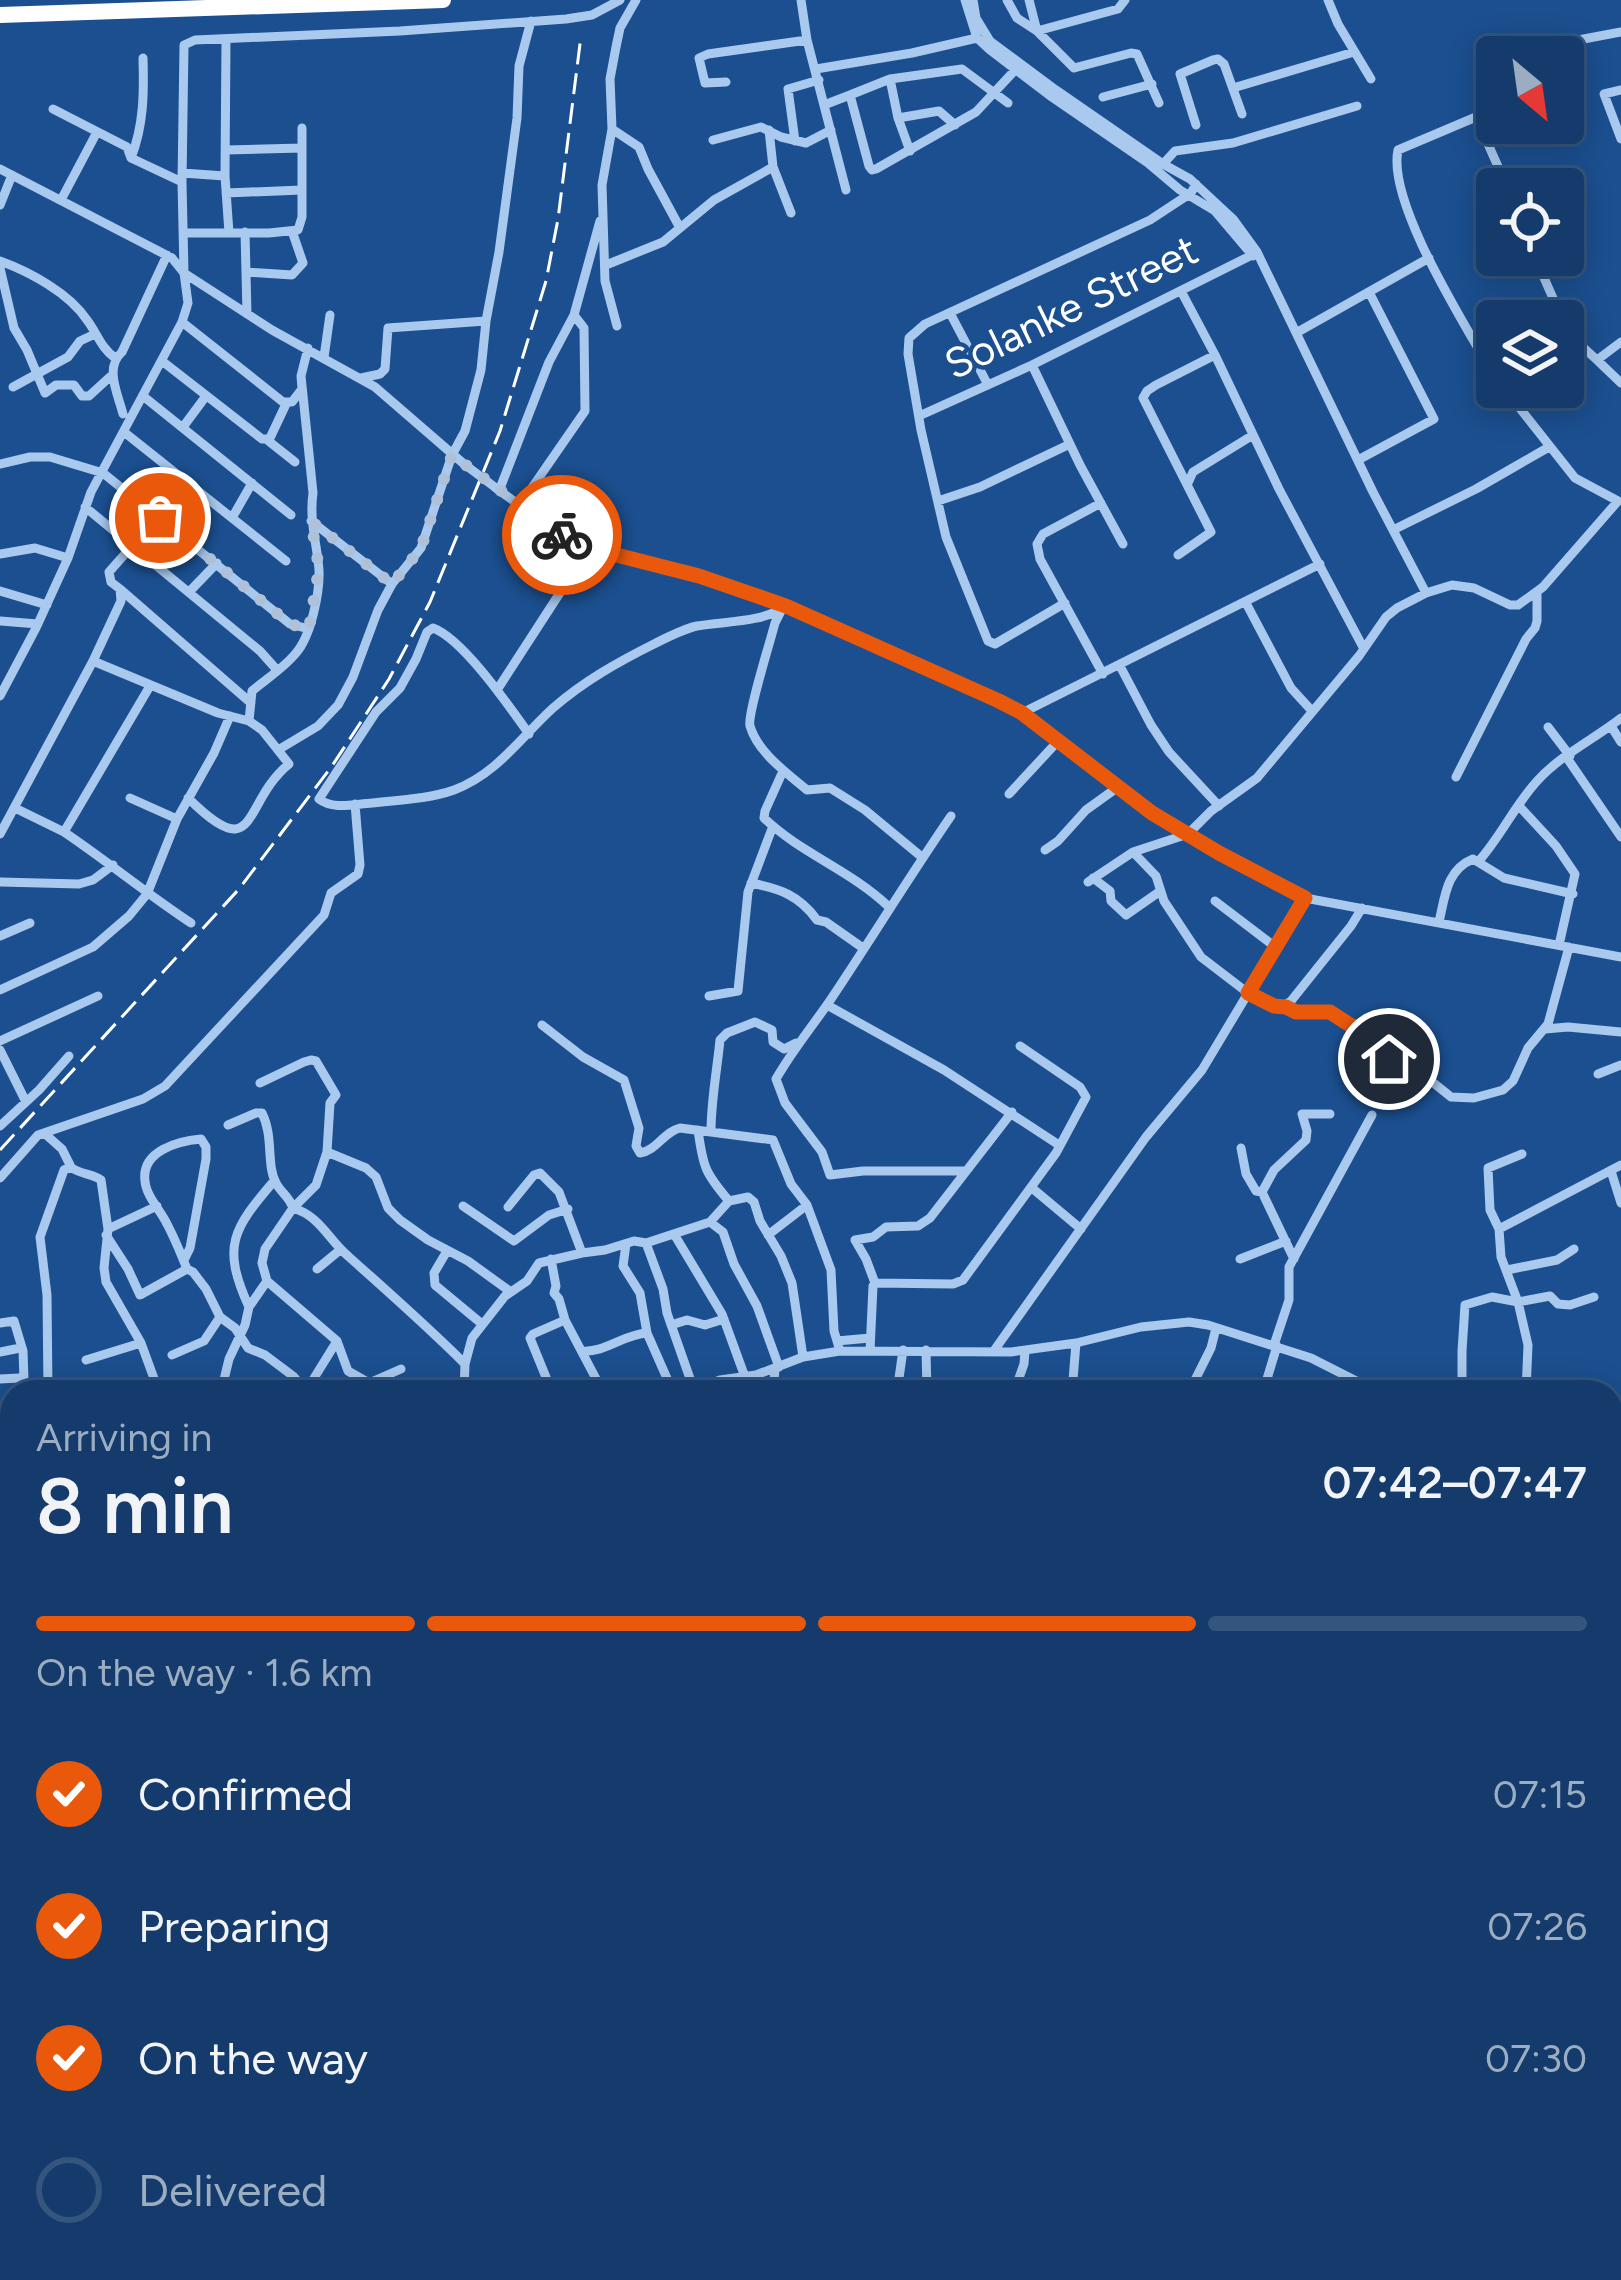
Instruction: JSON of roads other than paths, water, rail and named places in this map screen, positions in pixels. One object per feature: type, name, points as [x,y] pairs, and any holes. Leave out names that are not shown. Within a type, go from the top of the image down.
[{"type":"highway","points":[[0,11],[274,0]]},
{"type":"highway","points":[[0,11],[443,0]]},
{"type":"street","points":[[0,696],[47,605],[86,507],[188,302],[182,177],[184,45],[195,40],[531,21],[592,14],[620,0]]},
{"type":"street","points":[[616,326],[604,281],[602,184],[616,46],[636,0]]},
{"type":"street","points":[[801,0],[846,190]]},
{"type":"street","points":[[969,0],[969,20],[977,38],[1214,211],[1268,275]]},
{"type":"street","points":[[969,0],[990,41],[1196,184],[1244,232],[1426,593]]},
{"type":"street","points":[[1007,0],[1017,18],[1074,68],[1137,54],[1159,103]]},
{"type":"street","points":[[1030,0],[1037,32]]},
{"type":"street","points":[[1037,32],[1118,9],[1125,0]]},
{"type":"street","points":[[1328,0],[1371,79]]},
{"type":"street","points":[[278,750],[318,726],[338,704],[377,610],[421,548],[465,430],[481,370],[517,118],[519,66],[531,21]]},
{"type":"street","points":[[1584,39],[1621,32]]},
{"type":"street","points":[[795,141],[788,89],[818,75],[977,38]]},
{"type":"street","points":[[226,39],[229,233]]},
{"type":"street","points":[[726,82],[705,83],[699,58],[807,40]]},
{"type":"street","points":[[1232,88],[1354,52]]},
{"type":"street","points":[[130,158],[143,108],[143,58]]},
{"type":"street","points":[[1196,125],[1180,79],[1183,71],[1219,59],[1242,114]]},
{"type":"street","points":[[850,95],[872,170],[976,112],[1012,67]]},
{"type":"street","points":[[824,105],[890,79],[962,69],[996,89],[1008,103]]},
{"type":"street","points":[[890,79],[910,151]]},
{"type":"street","points":[[1103,97],[1152,84]]},
{"type":"street","points":[[1621,90],[1604,94],[1621,140]]},
{"type":"street","points":[[1163,164],[1175,151],[1233,143],[1357,106]]},
{"type":"street","points":[[53,109],[128,147],[130,158]]},
{"type":"street","points":[[898,118],[939,111],[955,125]]},
{"type":"street","points":[[1476,117],[1396,154],[1412,224],[1476,338]]},
{"type":"street","points":[[184,233],[301,227],[302,128]]},
{"type":"street","points":[[713,140],[755,128],[795,141],[812,141],[830,130]]},
{"type":"street","points":[[611,129],[639,147],[680,228]]},
{"type":"street","points":[[769,130],[773,167],[791,213]]},
{"type":"street","points":[[61,200],[98,132]]},
{"type":"street","points":[[226,150],[302,148]]},
{"type":"street","points":[[130,158],[182,177],[225,176]]},
{"type":"street","points":[[606,265],[663,242],[714,200],[773,167]]},
{"type":"street","points":[[0,169],[167,255],[184,273],[247,314],[375,387],[452,455],[559,534],[589,548],[699,576],[1022,713],[1152,813],[1305,898],[1620,954]]},
{"type":"street","points":[[0,206],[12,175]]},
{"type":"street","points":[[1176,187],[1184,176]]},
{"type":"street","points":[[1065,603],[995,644],[988,641],[946,537],[919,416],[909,338],[925,324],[1134,228],[1188,195],[1196,184]]},
{"type":"street","points":[[226,193],[302,190]]},
{"type":"street","points":[[498,489],[549,362],[574,315],[602,214]]},
{"type":"street","points":[[246,272],[292,275],[298,271],[303,263],[292,231]]},
{"type":"street","points":[[245,232],[247,314]]},
{"type":"street","name":"Solanke Street","points":[[919,416],[1252,254]]},
{"type":"street","points":[[123,414],[112,375],[115,358],[167,255]]},
{"type":"street","points":[[1296,333],[1430,258]]},
{"type":"street","points":[[112,375],[89,396],[64,383],[45,393],[14,328],[0,264],[20,268],[73,304],[115,358]]},
{"type":"street","points":[[1181,291],[1364,649]]},
{"type":"street","points":[[1358,460],[1434,419],[1370,292]]},
{"type":"street","points":[[950,313],[988,385]]},
{"type":"street","points":[[324,357],[330,314]]},
{"type":"street","points":[[520,506],[585,411],[584,328],[574,315]]},
{"type":"street","points":[[182,322],[283,402],[292,403],[302,389],[308,348]]},
{"type":"street","points":[[361,378],[385,369],[388,328],[486,322]]},
{"type":"street","points":[[13,386],[68,357],[80,341],[95,334]]},
{"type":"street","points":[[1597,360],[1621,342]]},
{"type":"street","points":[[1584,348],[1621,383]]},
{"type":"street","points":[[1178,555],[1211,532],[1143,398],[1156,385],[1215,355]]},
{"type":"street","points":[[161,361],[295,462]]},
{"type":"street","points":[[1032,365],[1124,544]]},
{"type":"street","points":[[249,721],[252,692],[297,652],[309,629],[319,568],[311,521],[314,493],[302,376]]},
{"type":"street","points":[[143,396],[291,515]]},
{"type":"street","points":[[183,427],[206,396]]},
{"type":"street","points":[[266,440],[287,402]]},
{"type":"street","points":[[1160,892],[1126,914],[1111,901],[1110,892],[1090,880],[1133,851],[1188,833],[1257,778],[1386,617],[1426,593],[1453,585],[1518,605],[1537,593],[1576,553],[1618,501],[1575,478],[1519,408]]},
{"type":"street","points":[[124,433],[286,561]]},
{"type":"street","points":[[1188,483],[1193,472],[1253,435]]},
{"type":"street","points":[[938,501],[980,487],[1070,444]]},
{"type":"street","points":[[1393,530],[1549,447]]},
{"type":"street","points":[[0,464],[50,458],[103,473],[290,624],[309,629]]},
{"type":"street","points":[[232,518],[252,483]]},
{"type":"street","points":[[1101,503],[1038,538],[1040,559],[1103,674]]},
{"type":"street","points":[[86,507],[278,670]]},
{"type":"street","points":[[311,521],[392,584]]},
{"type":"street","points":[[132,546],[109,572],[111,583],[251,703]]},
{"type":"street","points":[[0,554],[34,548],[68,558]]},
{"type":"street","points":[[496,690],[589,548]]},
{"type":"street","points":[[189,592],[217,563]]},
{"type":"street","points":[[1022,713],[1320,564]]},
{"type":"street","points":[[0,834],[93,661],[122,601],[120,589]]},
{"type":"street","points":[[0,592],[47,605]]},
{"type":"street","points":[[1456,777],[1535,628],[1537,593]]},
{"type":"street","points":[[1246,603],[1292,688],[1312,711]]},
{"type":"street","points":[[530,734],[442,631],[430,629],[400,688],[365,727],[319,799],[333,806],[456,789],[489,771],[530,734],[550,711],[590,678],[692,627],[748,620],[784,609]]},
{"type":"street","points":[[784,609],[749,719],[756,736],[771,759],[807,790],[825,787],[865,810],[922,858]]},
{"type":"street","points":[[0,621],[38,624]]},
{"type":"street","points":[[93,661],[249,721],[289,764],[269,782],[245,825],[231,830],[214,823],[188,798]]},
{"type":"street","points":[[1120,666],[1168,752],[1219,806]]},
{"type":"street","points":[[64,832],[150,686]]},
{"type":"street","points":[[0,990],[93,947],[130,916],[147,894],[177,819],[230,716]]},
{"type":"street","points":[[1478,862],[1539,779],[1621,718]]},
{"type":"street","points":[[1611,726],[1621,742]]},
{"type":"street","points":[[1548,727],[1621,837]]},
{"type":"street","points":[[1009,794],[1059,740]]},
{"type":"street","points":[[783,771],[764,815],[772,826],[890,907]]},
{"type":"street","points":[[1045,850],[1118,787]]},
{"type":"street","points":[[130,798],[177,819]]},
{"type":"street","points":[[0,1178],[38,1135],[143,1099],[164,1086],[324,915],[332,893],[358,874],[355,804]]},
{"type":"street","points":[[1133,851],[1156,876],[1160,892],[1201,957],[1248,993],[1296,1012],[1330,1012],[1383,1038],[1391,1064],[1425,1076],[1445,1094],[1463,1099],[1508,1087],[1554,1007],[1575,874],[1520,807]]},
{"type":"street","points":[[15,808],[64,832],[190,923]]},
{"type":"street","points":[[951,816],[776,1078],[785,1103],[822,1152],[830,1175],[965,1171]]},
{"type":"street","points":[[709,996],[738,991],[751,883],[772,826]]},
{"type":"street","points":[[1439,922],[1454,873],[1469,860],[1504,878],[1573,894]]},
{"type":"street","points":[[0,882],[79,884],[112,865]]},
{"type":"street","points":[[751,883],[790,893],[817,920],[862,948]]},
{"type":"street","points":[[993,1352],[1146,1137],[1202,1070],[1305,898]]},
{"type":"street","points":[[1215,901],[1274,946]]},
{"type":"street","points":[[1286,1007],[1362,908]]},
{"type":"street","points":[[0,936],[30,923]]},
{"type":"street","points":[[26,1102],[0,1046],[98,996]]},
{"type":"street","points":[[826,1005],[944,1070],[1059,1145]]},
{"type":"street","points":[[1554,1007],[1558,1027]]},
{"type":"street","points":[[729,1201],[707,1171],[705,1131],[715,1093],[720,1040],[755,1022],[772,1030],[773,1042],[784,1049],[796,1043]]},
{"type":"street","points":[[542,1025],[624,1080],[639,1128],[640,1153],[674,1129],[773,1140],[791,1184],[807,1205],[831,1270],[839,1346]]},
{"type":"street","points":[[1545,1029],[1621,1032]]},
{"type":"street","points":[[875,1283],[953,1284],[963,1280],[1059,1145],[1086,1096],[1020,1046]]},
{"type":"street","points":[[0,1126],[69,1056]]},
{"type":"street","points":[[260,1083],[311,1060],[336,1095],[330,1103],[327,1152],[316,1185],[293,1208],[262,1256],[267,1281],[338,1341],[348,1371],[360,1380]]},
{"type":"street","points":[[1598,1074],[1621,1065]]},
{"type":"street","points":[[870,1351],[875,1283],[854,1240],[873,1237],[886,1227],[918,1226],[930,1218],[1012,1112]]},
{"type":"street","points":[[228,1125],[262,1113],[270,1132],[274,1180],[293,1208]]},
{"type":"street","points":[[1262,1192],[1274,1169],[1306,1140],[1302,1114],[1330,1114]]},
{"type":"street","points":[[1266,1380],[1289,1300],[1288,1274],[1372,1115]]},
{"type":"street","points":[[44,1133],[62,1148],[78,1173],[101,1180],[106,1282],[141,1343],[155,1380]]},
{"type":"street","points":[[107,1232],[140,1295],[185,1264],[206,1159],[201,1139],[156,1154],[149,1161],[145,1181],[185,1264],[206,1288],[220,1316],[248,1348],[297,1380]]},
{"type":"street","points":[[1241,1148],[1249,1183],[1262,1192]]},
{"type":"street","points":[[327,1152],[366,1168],[400,1220],[511,1292]]},
{"type":"street","points":[[1522,1154],[1488,1170],[1488,1202],[1518,1302],[1529,1359],[1527,1380]]},
{"type":"street","points":[[48,1380],[47,1295],[40,1238],[64,1170],[71,1167]]},
{"type":"street","points":[[1499,1228],[1616,1168],[1621,1203]]},
{"type":"street","points":[[508,1208],[537,1173],[555,1186],[582,1252]]},
{"type":"street","points":[[249,1307],[235,1276],[236,1234],[274,1180]]},
{"type":"street","points":[[1031,1188],[1081,1229]]},
{"type":"street","points":[[1262,1192],[1294,1259]]},
{"type":"street","points":[[464,1380],[468,1347],[482,1324],[538,1263],[634,1241],[646,1244],[710,1222],[729,1201],[752,1198],[796,1296],[803,1357]]},
{"type":"street","points":[[768,1235],[807,1205]]},
{"type":"street","points":[[107,1232],[157,1206]]},
{"type":"street","points":[[463,1206],[514,1241],[549,1215],[568,1209]]},
{"type":"street","points":[[293,1208],[321,1225],[340,1250],[465,1364]]},
{"type":"street","points":[[710,1222],[723,1232],[734,1264],[758,1306],[777,1368],[775,1380]]},
{"type":"street","points":[[674,1234],[724,1319],[745,1377]]},
{"type":"street","points":[[1240,1259],[1286,1241]]},
{"type":"street","points":[[626,1244],[622,1266],[640,1293],[647,1333],[668,1380]]},
{"type":"street","points":[[646,1244],[689,1380]]},
{"type":"street","points":[[1507,1270],[1557,1260],[1574,1249]]},
{"type":"street","points":[[317,1269],[340,1250]]},
{"type":"street","points":[[447,1251],[434,1273],[435,1285],[482,1324]]},
{"type":"street","points":[[551,1259],[554,1294],[597,1380]]},
{"type":"street","points":[[224,1380],[249,1307],[267,1281]]},
{"type":"street","points":[[1462,1380],[1463,1307],[1470,1302],[1492,1297],[1518,1302],[1550,1297],[1570,1305],[1594,1297]]},
{"type":"street","points":[[172,1355],[204,1340],[220,1316]]},
{"type":"street","points":[[671,1324],[687,1320],[705,1325],[724,1319]]},
{"type":"street","points":[[547,1380],[530,1338],[565,1320]]},
{"type":"street","points":[[0,1323],[14,1321],[23,1351],[24,1380]]},
{"type":"street","points":[[839,1346],[870,1351],[1025,1351],[1173,1323],[1200,1323],[1311,1358],[1354,1380]]},
{"type":"street","points":[[1195,1380],[1216,1328]]},
{"type":"street","points":[[581,1351],[592,1352],[647,1333]]},
{"type":"street","points":[[736,1380],[870,1338]]},
{"type":"street","points":[[314,1380],[338,1341]]},
{"type":"street","points":[[86,1360],[141,1343]]},
{"type":"street","points":[[1073,1380],[1076,1343]]},
{"type":"street","points":[[899,1380],[903,1350]]},
{"type":"street","points":[[926,1350],[927,1380]]},
{"type":"street","points":[[0,1352],[23,1351]]},
{"type":"street","points":[[1018,1380],[1025,1351]]},
{"type":"street","points":[[383,1380],[401,1369]]},
{"type":"railway","points":[[0,1150],[239,889],[332,766],[389,679],[430,602],[500,431],[546,281],[581,36]]}]
